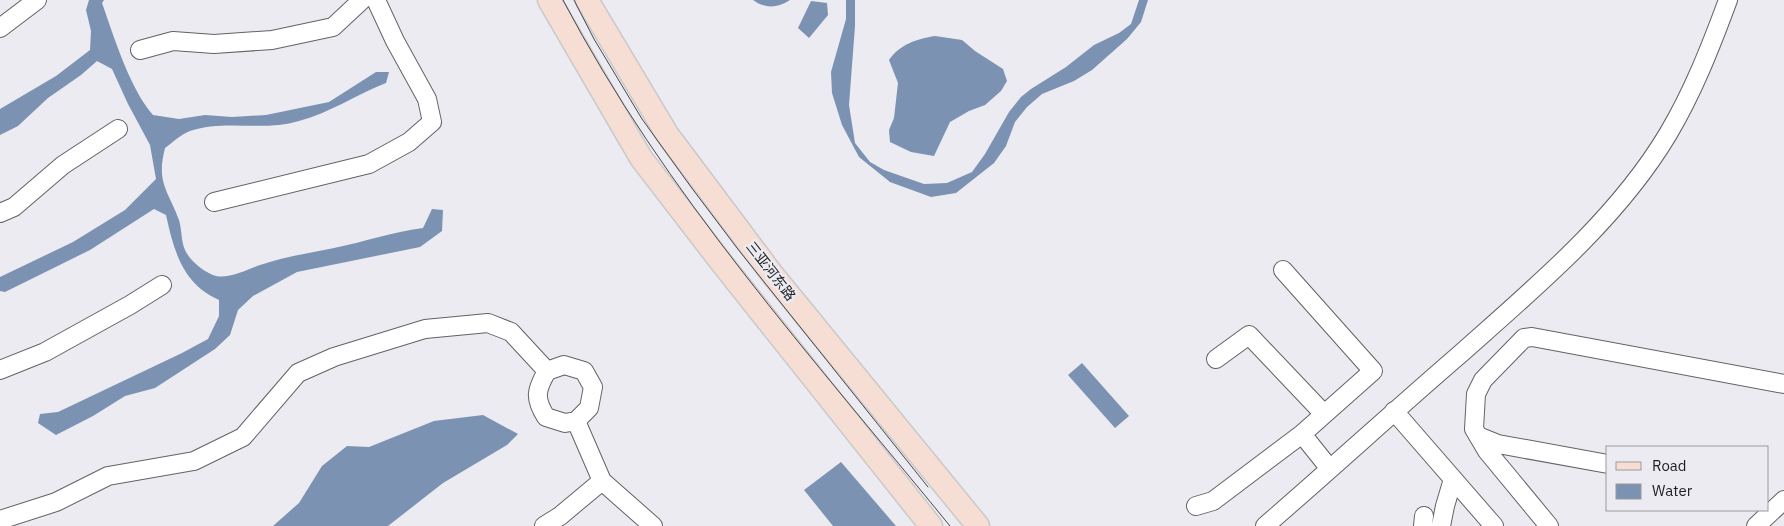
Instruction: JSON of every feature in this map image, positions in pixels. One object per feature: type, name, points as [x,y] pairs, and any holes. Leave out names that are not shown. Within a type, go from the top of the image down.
[{"type":"main road","points":[[549,0],[641,158],[721,262],[931,526]]},
{"type":"main road","name":"三亚河东路","points":[[587,0],[672,142],[772,274],[978,526]]},
{"type":"street","points":[[0,28],[37,0]]},
{"type":"street","points":[[140,50],[173,41],[214,44],[272,40],[333,28],[362,0]]},
{"type":"street","points":[[214,202],[369,164],[409,142],[432,122],[427,98],[395,41],[376,0]]},
{"type":"street","points":[[1265,526],[1524,297],[1592,230],[1632,186],[1668,134],[1705,60],[1728,0]]},
{"type":"street","points":[[0,213],[14,206],[63,165],[118,129]]},
{"type":"street","points":[[1196,506],[1213,501],[1302,434],[1373,372],[1283,270]]},
{"type":"street","points":[[0,370],[45,352],[162,285]]},
{"type":"street","points":[[0,520],[56,502],[108,476],[194,461],[243,437],[298,373],[334,357],[425,329],[488,323],[511,332],[547,371]]},
{"type":"street","points":[[1216,359],[1249,335],[1324,414]]},
{"type":"street","points":[[1549,526],[1487,451],[1474,428],[1476,394],[1484,380],[1524,338],[1532,337],[1784,384]]},
{"type":"street","points":[[564,365],[584,371],[593,387],[589,408],[576,420],[565,423],[546,417],[538,404],[538,386],[547,371],[564,365]]},
{"type":"street","points":[[1394,411],[1494,526]]},
{"type":"street","points":[[576,420],[602,481],[653,526]]},
{"type":"street","points":[[1302,434],[1330,469]]},
{"type":"street","points":[[1478,436],[1498,444],[1606,464]]},
{"type":"street","points":[[1441,526],[1453,480]]},
{"type":"street","points":[[544,526],[560,516],[602,481]]},
{"type":"street","points":[[1756,526],[1784,500]]},
{"type":"water","points":[[89,0],[104,0],[102,3],[123,62],[137,91],[153,115],[179,119],[205,115],[232,117],[266,115],[329,102],[376,72],[389,72],[386,83],[310,118],[272,126],[230,125],[203,128],[187,132],[165,148],[162,170],[164,186],[179,220],[185,250],[190,258],[203,269],[216,276],[227,276],[297,255],[423,228],[432,209],[443,210],[442,231],[420,247],[297,272],[253,296],[238,310],[230,335],[215,349],[155,388],[125,396],[93,416],[56,435],[38,423],[40,414],[58,412],[208,339],[219,316],[219,300],[194,283],[178,256],[166,215],[154,209],[90,250],[5,292],[0,291],[0,277],[73,242],[125,210],[156,179],[150,145],[112,69],[97,61],[81,75],[48,98],[18,126],[0,135],[0,109],[56,76],[90,50],[91,31],[86,10]]},
{"type":"water","points":[[753,0],[790,0],[781,5],[767,6]]},
{"type":"water","points":[[846,0],[855,0],[849,105],[855,143],[870,162],[884,170],[924,184],[947,183],[972,172],[985,154],[1009,112],[1021,97],[1066,67],[1094,45],[1119,33],[1131,24],[1139,0],[1148,0],[1141,22],[1127,39],[1092,70],[1074,81],[1042,94],[1027,107],[1015,122],[1006,146],[994,163],[956,193],[931,197],[890,182],[859,157],[842,125],[832,93],[831,72],[846,19]]},
{"type":"water","points":[[811,1],[827,3],[828,15],[809,38],[798,28]]},
{"type":"water","points":[[935,36],[962,40],[1003,69],[1007,81],[1001,91],[985,105],[969,111],[950,122],[934,156],[911,152],[890,142],[889,130],[894,118],[898,83],[889,60],[893,54],[909,43]]},
{"type":"water","points":[[1082,363],[1129,416],[1115,428],[1068,375]]},
{"type":"water","points":[[483,415],[518,434],[507,445],[443,483],[388,526],[273,526],[299,503],[322,466],[347,446],[369,447],[434,421]]},
{"type":"water","points":[[841,462],[896,526],[833,526],[804,490]]},
{"type":"tram line","points":[[563,0],[603,71],[647,140],[694,207],[794,337],[950,526]]},
{"type":"tram line","points":[[574,0],[594,39],[642,119],[691,187],[737,248],[928,487]]}]
